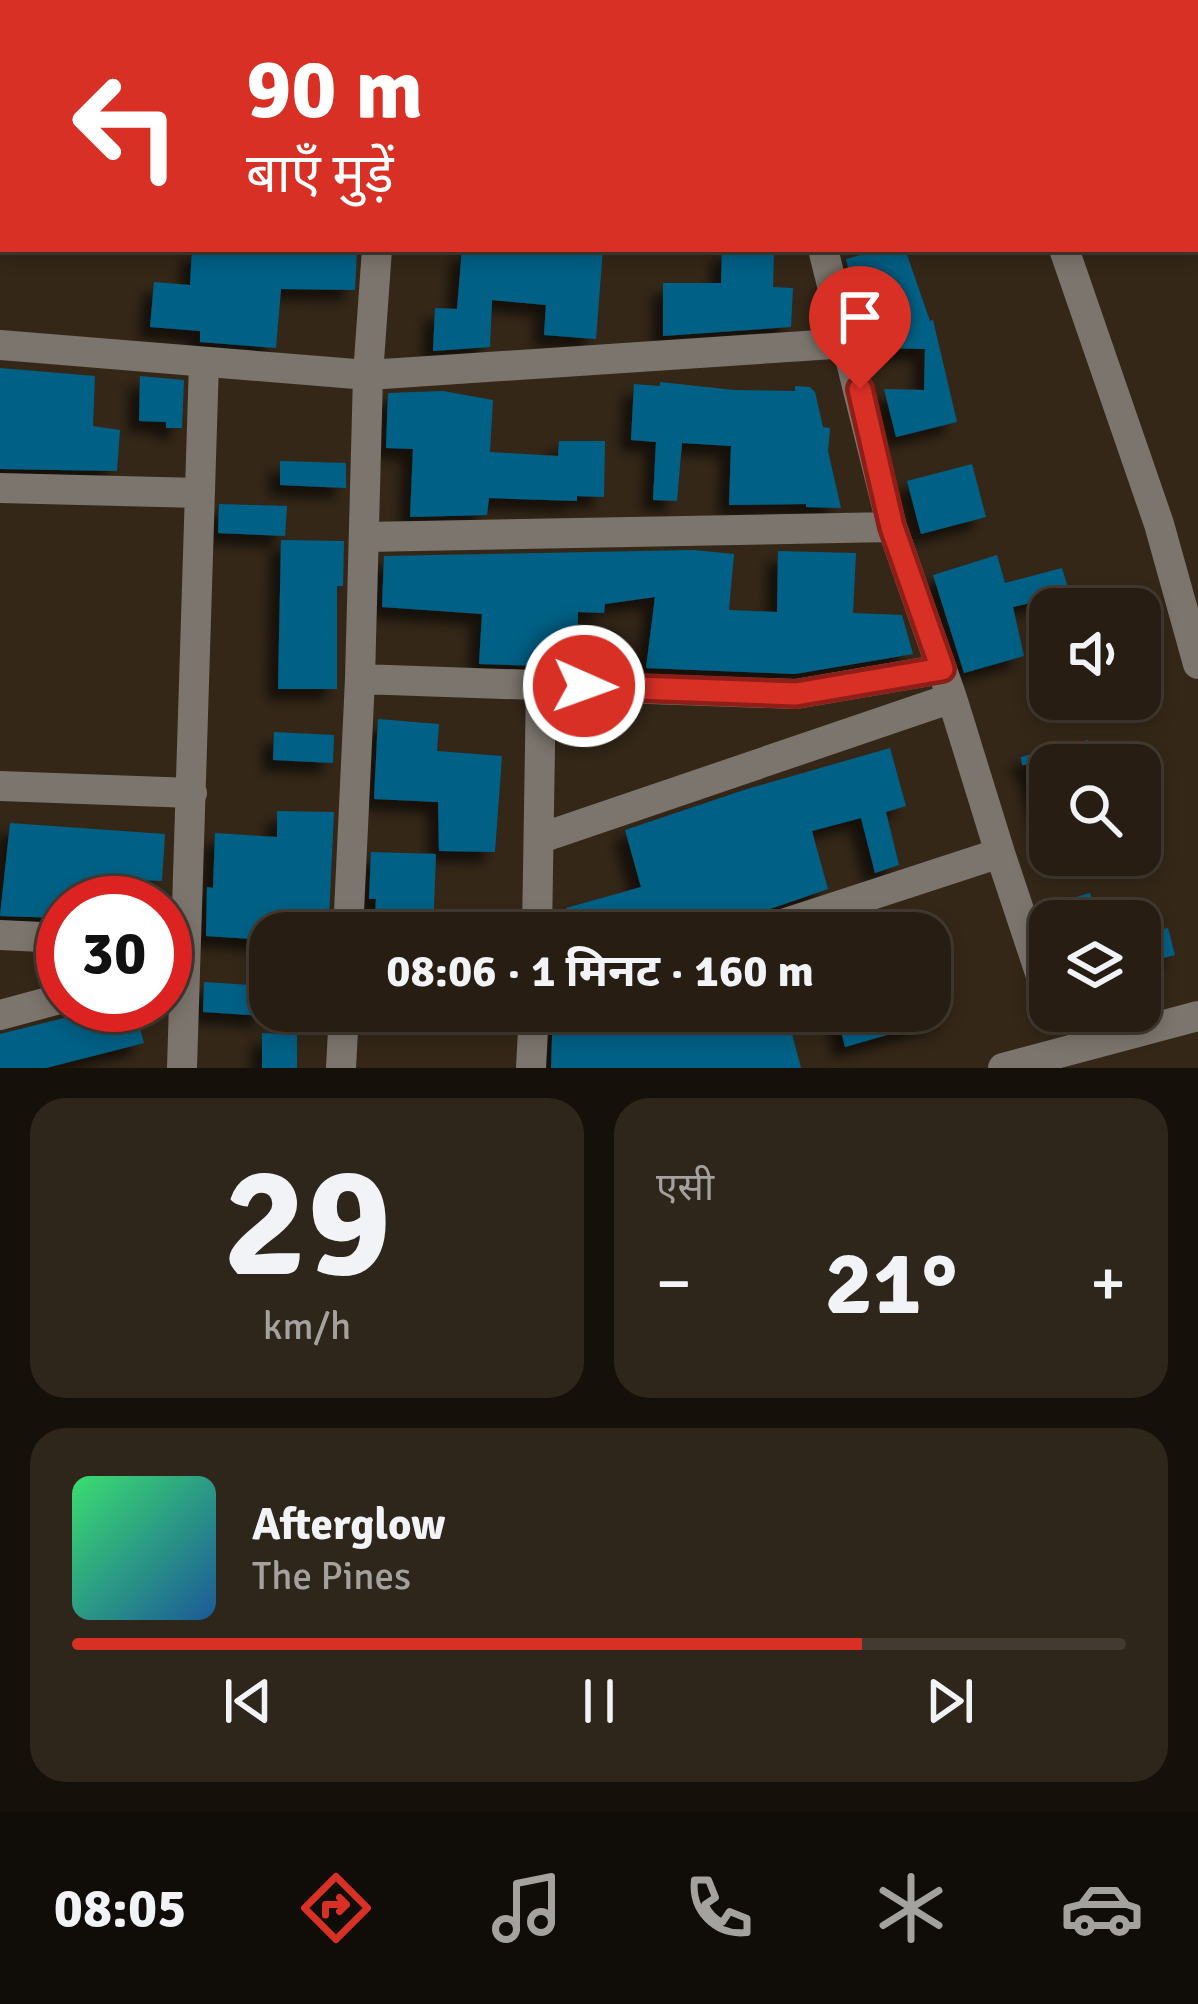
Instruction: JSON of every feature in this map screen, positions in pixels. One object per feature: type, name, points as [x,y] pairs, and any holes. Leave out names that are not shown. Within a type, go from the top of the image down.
[{"type":"street","points":[[349,912],[368,375],[377,252]]},
{"type":"street","points":[[824,252],[892,527],[1029,941]]},
{"type":"street","points":[[1065,252],[1159,524],[1198,664]]},
{"type":"street","points":[[0,345],[368,375],[849,344]]},
{"type":"street","points":[[184,876],[192,794],[204,362]]},
{"type":"street","points":[[0,488],[200,493]]},
{"type":"street","points":[[364,536],[892,527]]},
{"type":"street","points":[[360,679],[796,694],[947,683]]},
{"type":"street","points":[[541,838],[947,683]]},
{"type":"street","points":[[538,912],[541,685]]},
{"type":"street","points":[[0,785],[192,794]]},
{"type":"street","points":[[819,912],[1000,853]]},
{"type":"street","points":[[0,935],[36,937]]},
{"type":"street","points":[[0,1015],[36,1005]]},
{"type":"street","points":[[1003,1068],[1066,1050],[1196,1028]]},
{"type":"street","points":[[180,1032],[182,1068]]},
{"type":"street","points":[[334,1066],[340,1032]]},
{"type":"street","points":[[531,1068],[533,1032]]},
{"type":"street","points":[[1060,1032],[1066,1050]]},
{"type":"building","points":[[192,252],[357,252],[355,290],[281,289],[276,348],[200,342],[200,331],[150,327],[154,282],[190,285]]},
{"type":"building","points":[[462,252],[603,252],[596,339],[544,335],[546,305],[492,300],[490,347],[433,351],[435,308],[457,309]]},
{"type":"building","points":[[722,252],[774,252],[773,287],[793,288],[791,327],[663,336],[663,283],[721,283]]},
{"type":"building","points":[[871,252],[906,252],[933,320],[957,422],[896,437],[884,389],[924,390],[925,349],[875,348],[870,327],[863,329],[846,259]]},
{"type":"building","points":[[0,368],[95,376],[93,426],[120,430],[117,471],[0,469]]},
{"type":"building","points":[[140,376],[184,380],[182,428],[139,421]]},
{"type":"building","points":[[660,382],[734,390],[810,387],[823,427],[830,428],[828,451],[841,508],[729,505],[731,446],[682,443],[677,501],[653,500],[656,442],[631,440],[634,384],[660,386]]},
{"type":"building","points":[[443,391],[493,400],[490,452],[558,456],[559,441],[605,441],[604,497],[577,496],[577,501],[489,498],[487,515],[410,517],[413,449],[386,448],[388,393]]},
{"type":"building","points":[[280,461],[346,463],[346,488],[280,485]]},
{"type":"building","points":[[972,464],[986,517],[921,534],[907,481]]},
{"type":"building","points":[[219,504],[287,506],[285,536],[218,533]]},
{"type":"building","points":[[281,540],[344,541],[343,586],[337,586],[337,689],[278,689]]},
{"type":"building","points":[[694,550],[734,554],[729,610],[777,612],[778,551],[856,553],[853,613],[902,615],[913,654],[795,674],[646,668],[655,597],[605,604],[604,613],[578,612],[577,667],[479,664],[482,614],[382,607],[384,556]]},
{"type":"building","points":[[997,555],[1005,583],[1062,568],[1068,588],[1029,588],[1029,603],[1013,607],[1024,656],[964,673],[933,575]]},
{"type":"building","points":[[378,719],[439,724],[437,751],[502,756],[495,852],[439,851],[438,802],[374,799]]},
{"type":"building","points":[[274,732],[334,735],[333,763],[273,760]]},
{"type":"building","points":[[890,748],[906,806],[886,812],[899,865],[875,873],[861,818],[812,831],[828,889],[761,912],[567,912],[566,908],[641,887],[625,830]]},
{"type":"building","points":[[277,811],[334,812],[329,912],[249,912],[249,939],[206,936],[215,833],[277,837]]},
{"type":"building","points":[[10,823],[165,834],[162,876],[36,876],[36,917],[0,916]]},
{"type":"building","points":[[371,852],[436,854],[434,912],[375,912],[376,899],[369,899]]},
{"type":"building","points":[[1090,893],[1092,900],[1066,900]]},
{"type":"building","points":[[1168,928],[1175,955],[1161,959],[1161,930]]},
{"type":"building","points":[[204,982],[249,985],[249,1015],[203,1012]]},
{"type":"building","points":[[36,1025],[36,1032],[141,1032],[144,1043],[46,1068],[0,1068],[0,1034]]},
{"type":"building","points":[[552,1032],[792,1032],[801,1068],[551,1068]]},
{"type":"building","points":[[841,1032],[898,1032],[845,1047]]},
{"type":"building","points":[[262,1033],[297,1035],[297,1068],[262,1068]]},
{"type":"route","points":[[584,686],[796,694],[942,669],[892,527],[860,389]]}]
